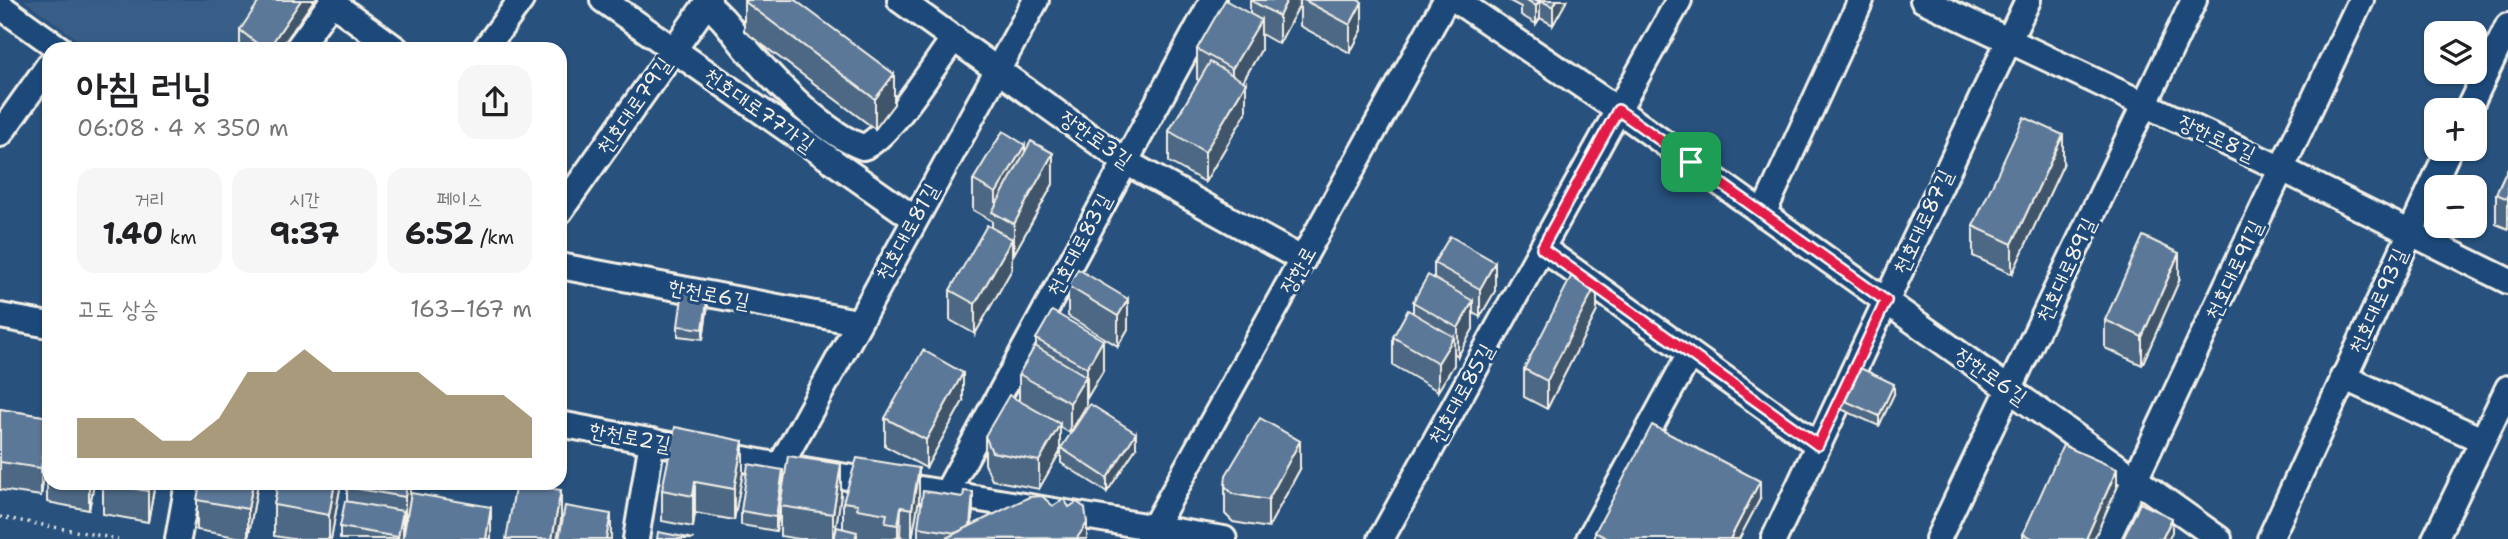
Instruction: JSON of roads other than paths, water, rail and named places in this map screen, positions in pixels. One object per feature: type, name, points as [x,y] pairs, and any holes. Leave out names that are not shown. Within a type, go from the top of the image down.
[{"type":"street","points":[[490,42],[520,0]]},
{"type":"street","name":"천호대로77가길","points":[[603,0],[915,219]]},
{"type":"street","name":"장한로3길","points":[[900,0],[1124,161],[1303,260]]},
{"type":"street","name":"천호대로81길","points":[[780,466],[1036,0]]},
{"type":"street","name":"천호대로83길","points":[[947,492],[1213,0]]},
{"type":"street","name":"장한로","points":[[1152,533],[1446,0]]},
{"type":"street","name":"장한로6길","points":[[1456,0],[1618,110],[2219,539]]},
{"type":"street","name":"천호대로85길","points":[[1381,539],[1679,0]]},
{"type":"street","points":[[1763,214],[1861,0]]},
{"type":"street","name":"장한로8길","points":[[1923,0],[2282,169],[2508,281]]},
{"type":"street","name":"천호대로87길","points":[[1774,539],[2028,0]]},
{"type":"street","name":"천호대로89길","points":[[1938,539],[2194,0]]},
{"type":"street","name":"천호대로91길","points":[[2107,539],[2361,0]]},
{"type":"street","points":[[302,42],[332,1],[387,42]]},
{"type":"street","points":[[708,2],[727,21],[778,86],[847,140],[863,147],[870,145],[890,125],[954,38]]},
{"type":"street","name":"천호대로79길","points":[[567,201],[708,2]]},
{"type":"street","points":[[0,6],[50,42]]},
{"type":"street","points":[[2474,98],[2508,26]]},
{"type":"street","points":[[0,134],[42,75]]},
{"type":"street","name":"천호대로93길","points":[[2270,539],[2443,161]]},
{"type":"street","points":[[1542,248],[1818,445]]},
{"type":"street","name":"한천로6길","points":[[567,267],[857,322]]},
{"type":"street","points":[[0,316],[42,324]]},
{"type":"street","points":[[1589,539],[1690,354]]},
{"type":"street","name":"천호대로93길","points":[[2343,377],[2482,440]]},
{"type":"street","points":[[2435,539],[2508,388]]},
{"type":"street","name":"한천로2길","points":[[567,425],[780,466],[947,492],[1152,533],[1224,539]]},
{"type":"street","points":[[636,539],[652,441]]},
{"type":"street","points":[[178,539],[187,490]]}]
